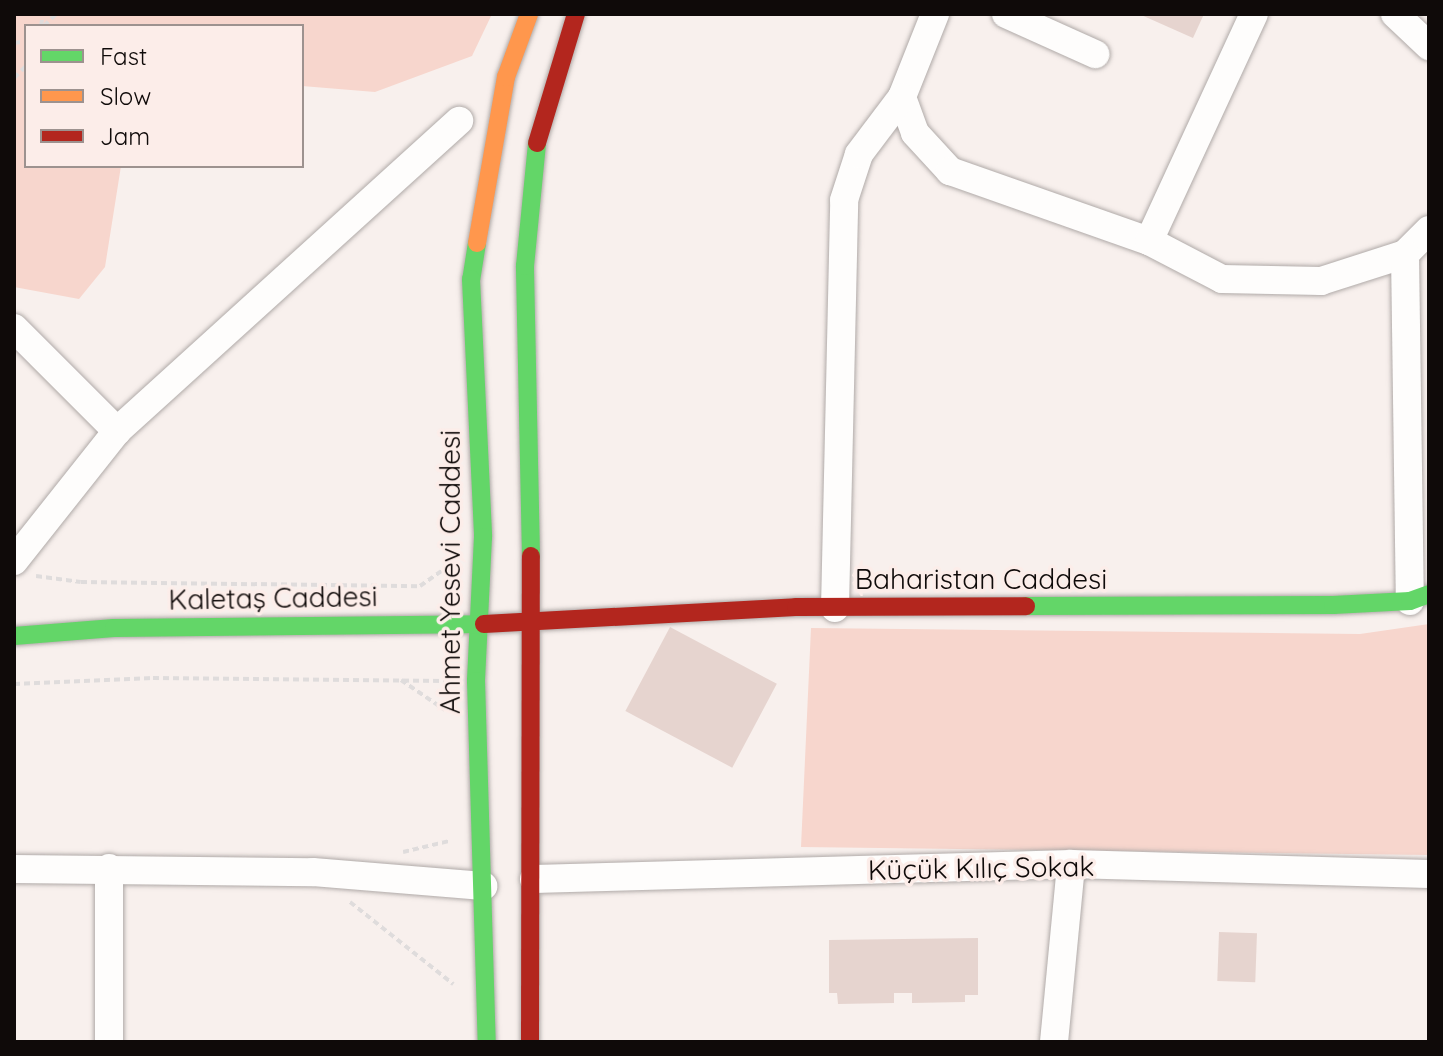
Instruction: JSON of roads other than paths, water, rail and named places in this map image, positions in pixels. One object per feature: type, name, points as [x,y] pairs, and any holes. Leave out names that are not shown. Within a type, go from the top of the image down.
[{"type":"main road","name":"Ahmet Yesevi Caddesi","points":[[487,1042],[476,681],[483,537],[471,279],[506,77],[529,14]]},
{"type":"main road","points":[[530,1042],[534,879],[525,266],[532,159],[576,14]]},
{"type":"main road","name":"Baharistan Caddesi","points":[[532,618],[835,608],[1419,598]]},
{"type":"main road","name":"Kaletaş Caddesi","points":[[14,636],[114,628],[480,624],[532,618]]},
{"type":"street","points":[[835,608],[844,200],[859,154],[902,97],[935,14]]},
{"type":"street","points":[[1006,14],[1095,54]]},
{"type":"street","points":[[1149,241],[1254,14]]},
{"type":"street","points":[[1395,14],[1429,46]]},
{"type":"street","points":[[902,97],[915,133],[950,171],[1149,241],[1222,279],[1321,281],[1405,254],[1429,230]]},
{"type":"street","points":[[21,568],[117,431],[459,121]]},
{"type":"street","points":[[1405,254],[1419,598]]},
{"type":"street","points":[[14,328],[117,431]]},
{"type":"street","points":[[14,615],[114,628]]},
{"type":"street","points":[[1054,1042],[1071,864]]},
{"type":"street","name":"Küçük Kılıç Sokak","points":[[534,879],[1071,864],[1429,874]]},
{"type":"street","points":[[109,868],[109,1042]]},
{"type":"street","points":[[14,869],[313,872],[483,886]]}]
